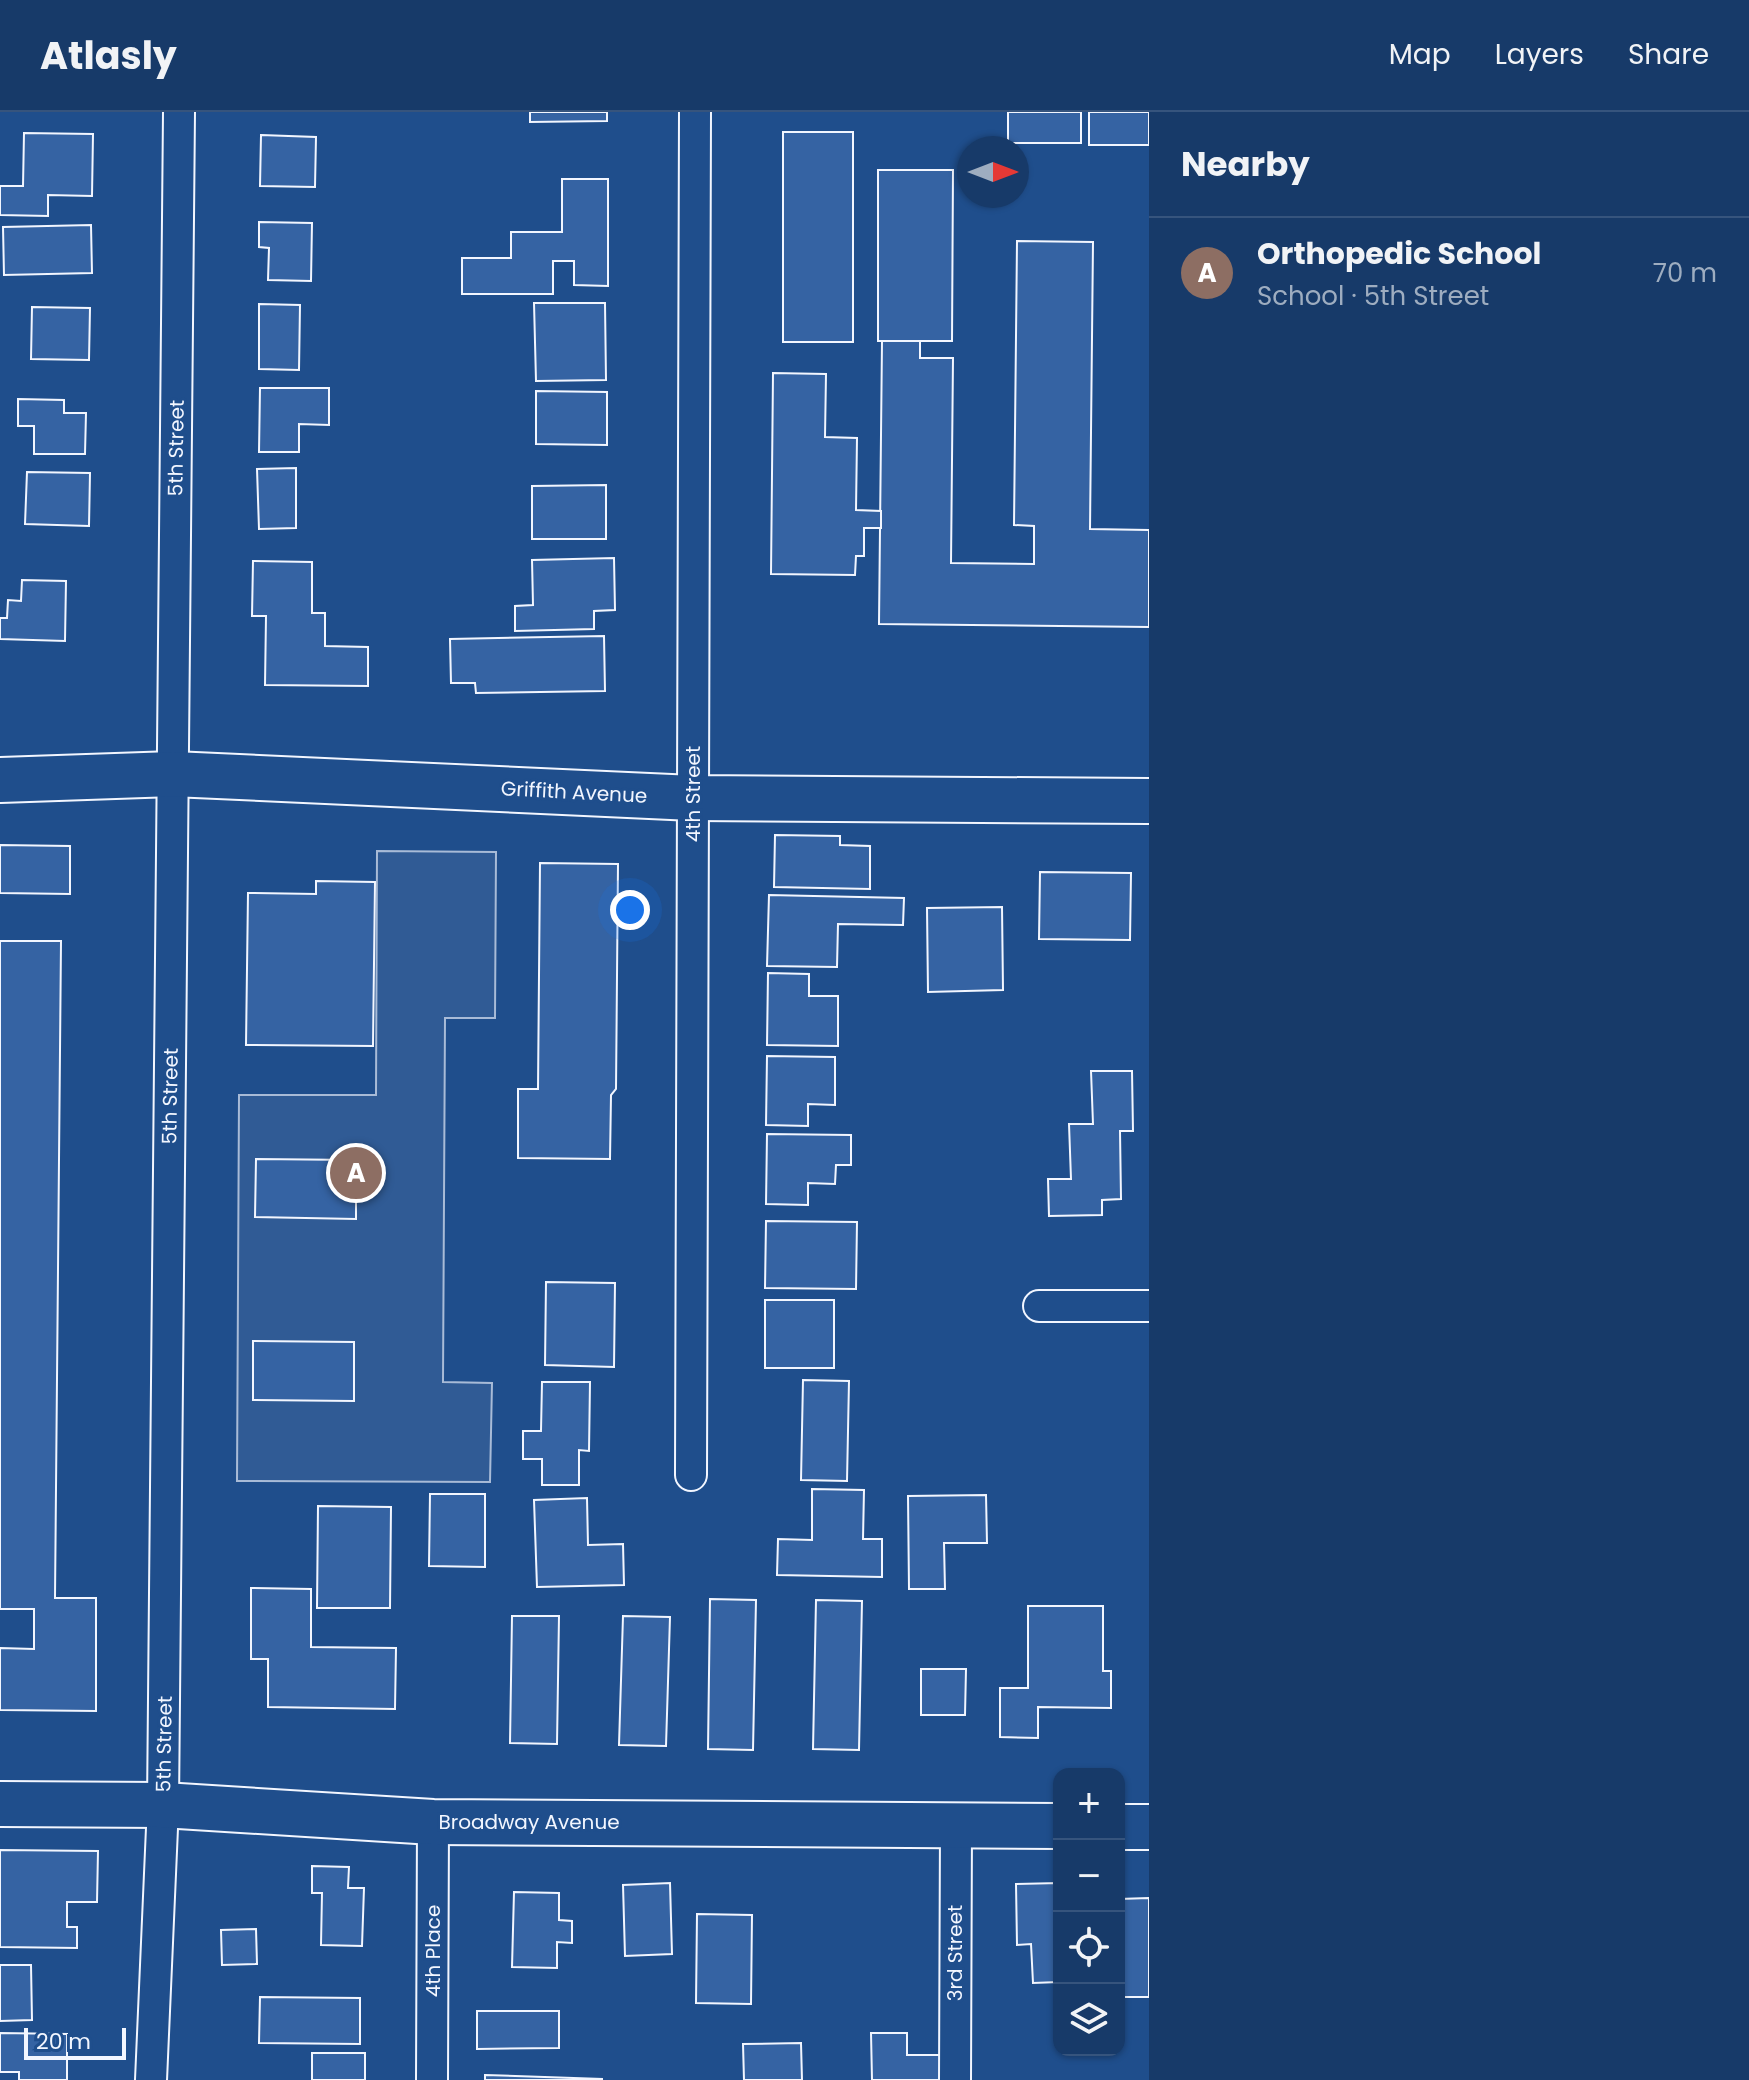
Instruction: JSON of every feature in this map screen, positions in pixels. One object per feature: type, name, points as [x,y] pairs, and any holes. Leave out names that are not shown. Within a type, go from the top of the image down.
[{"type":"main road","name":"Griffith Avenue","points":[[0,780],[173,774],[693,798],[1149,801]]},
{"type":"main road","name":"Broadway Avenue","points":[[0,1804],[163,1805],[433,1822],[1053,1826]]},
{"type":"main road","points":[[1125,1827],[1149,1827]]},
{"type":"street","name":"5th Street","points":[[151,2080],[163,1805],[179,112]]},
{"type":"street","name":"4th Street","points":[[691,1475],[695,112]]},
{"type":"street","points":[[1039,1306],[1149,1306]]},
{"type":"street","name":"4th Place","points":[[432,2080],[433,1822]]},
{"type":"street","name":"3rd Street","points":[[955,2080],[956,1826]]},
{"type":"shaded area","points":[[377,851],[496,852],[495,1018],[445,1018],[443,1382],[492,1383],[490,1482],[237,1481],[239,1095],[376,1095]]},
{"type":"building","points":[[530,112],[607,112],[607,121],[530,122]]},
{"type":"building","points":[[1008,112],[1081,112],[1081,143],[1029,143],[1029,136],[1008,136]]},
{"type":"building","points":[[1089,112],[1149,112],[1149,145],[1089,145]]},
{"type":"building","points":[[783,132],[853,132],[853,342],[783,342]]},
{"type":"building","points":[[24,133],[93,134],[92,196],[48,195],[48,216],[0,215],[0,186],[23,186]]},
{"type":"building","points":[[261,135],[316,137],[315,187],[260,186]]},
{"type":"building","points":[[878,170],[953,170],[952,341],[878,341]]},
{"type":"building","points":[[562,179],[608,179],[608,286],[574,285],[574,261],[553,261],[553,294],[462,294],[462,258],[511,258],[511,232],[562,232]]},
{"type":"building","points":[[259,222],[312,223],[311,281],[268,280],[269,248],[259,247]]},
{"type":"building","points":[[91,225],[92,273],[4,275],[3,227]]},
{"type":"building","points":[[1017,241],[1093,242],[1090,529],[1149,530],[1149,627],[879,624],[882,341],[920,341],[920,358],[953,358],[951,563],[1034,564],[1034,526],[1014,525]]},
{"type":"building","points":[[534,303],[605,303],[606,380],[536,381]]},
{"type":"building","points":[[259,304],[300,305],[299,370],[259,369]]},
{"type":"building","points":[[32,307],[90,308],[89,360],[31,359]]},
{"type":"building","points":[[773,373],[826,374],[825,437],[857,438],[856,510],[881,511],[881,528],[864,528],[864,556],[856,556],[855,575],[771,574]]},
{"type":"building","points":[[260,388],[329,388],[329,425],[299,424],[299,452],[259,452]]},
{"type":"building","points":[[536,391],[607,392],[607,445],[536,444]]},
{"type":"building","points":[[18,399],[64,400],[64,413],[86,413],[85,454],[34,454],[34,426],[18,426]]},
{"type":"building","points":[[296,468],[296,528],[259,529],[257,469]]},
{"type":"building","points":[[27,472],[90,473],[89,526],[25,524]]},
{"type":"building","points":[[606,485],[606,539],[532,539],[532,486]]},
{"type":"building","points":[[614,558],[615,610],[594,611],[594,629],[515,631],[515,606],[533,605],[532,560]]},
{"type":"building","points":[[253,561],[312,562],[312,613],[325,613],[325,646],[368,647],[368,686],[265,685],[266,616],[252,616]]},
{"type":"building","points":[[22,580],[66,581],[65,641],[0,639],[0,618],[7,618],[8,600],[21,601]]},
{"type":"building","points":[[604,636],[605,691],[476,693],[475,683],[451,683],[450,639]]},
{"type":"building","points":[[775,835],[840,836],[840,845],[870,846],[870,889],[774,887]]},
{"type":"building","points":[[0,845],[70,846],[70,894],[0,893]]},
{"type":"building","points":[[540,863],[618,864],[616,1089],[611,1095],[610,1159],[518,1158],[518,1089],[538,1089]]},
{"type":"building","points":[[1040,872],[1131,873],[1130,940],[1039,939]]},
{"type":"building","points":[[316,881],[375,882],[373,1046],[246,1045],[248,893],[316,894]]},
{"type":"building","points":[[769,895],[904,898],[903,925],[838,924],[837,967],[767,966]]},
{"type":"building","points":[[1002,907],[1003,990],[928,992],[927,908]]},
{"type":"building","points":[[0,941],[61,941],[55,1598],[96,1598],[96,1711],[0,1710],[0,1648],[34,1649],[34,1609],[0,1609]]},
{"type":"building","points":[[768,973],[809,974],[809,996],[838,996],[838,1046],[767,1045]]},
{"type":"building","points":[[767,1056],[835,1057],[835,1105],[808,1104],[808,1126],[766,1125]]},
{"type":"building","points":[[1091,1071],[1132,1071],[1133,1131],[1120,1131],[1121,1199],[1102,1200],[1102,1215],[1049,1216],[1048,1179],[1071,1179],[1069,1124],[1093,1124]]},
{"type":"building","points":[[767,1134],[851,1135],[851,1165],[836,1165],[835,1184],[808,1183],[808,1205],[766,1204]]},
{"type":"building","points":[[256,1159],[356,1160],[356,1219],[255,1217]]},
{"type":"building","points":[[766,1221],[857,1222],[856,1289],[765,1288]]},
{"type":"building","points":[[546,1282],[615,1283],[614,1367],[545,1365]]},
{"type":"building","points":[[765,1300],[834,1300],[834,1368],[765,1368]]},
{"type":"building","points":[[253,1341],[354,1342],[354,1401],[253,1400]]},
{"type":"building","points":[[803,1380],[849,1381],[847,1481],[801,1480]]},
{"type":"building","points":[[542,1382],[590,1382],[589,1451],[579,1450],[579,1485],[542,1485],[542,1459],[523,1459],[523,1431],[541,1431]]},
{"type":"building","points":[[812,1489],[864,1490],[863,1539],[882,1539],[882,1577],[777,1575],[778,1539],[812,1540]]},
{"type":"building","points":[[430,1494],[485,1494],[485,1567],[429,1566]]},
{"type":"building","points":[[986,1495],[987,1543],[944,1543],[945,1589],[909,1589],[908,1496]]},
{"type":"building","points":[[587,1498],[588,1545],[623,1544],[624,1585],[537,1587],[534,1500]]},
{"type":"building","points":[[318,1506],[391,1507],[390,1608],[317,1608]]},
{"type":"building","points":[[251,1588],[311,1589],[311,1647],[396,1648],[395,1709],[268,1707],[268,1659],[251,1659]]},
{"type":"building","points":[[710,1599],[756,1600],[753,1750],[708,1749]]},
{"type":"building","points":[[816,1600],[862,1601],[859,1750],[813,1749]]},
{"type":"building","points":[[1028,1606],[1103,1606],[1103,1671],[1111,1671],[1111,1708],[1038,1707],[1038,1738],[1000,1737],[1000,1688],[1028,1688]]},
{"type":"building","points":[[512,1616],[559,1616],[557,1744],[510,1743]]},
{"type":"building","points":[[623,1616],[670,1617],[666,1746],[619,1745]]},
{"type":"building","points":[[921,1669],[966,1669],[965,1715],[921,1715]]},
{"type":"building","points":[[0,1850],[98,1851],[97,1902],[67,1902],[67,1927],[77,1927],[77,1948],[0,1947]]},
{"type":"building","points":[[312,1866],[349,1867],[348,1888],[364,1888],[362,1946],[321,1945],[322,1893],[312,1893]]},
{"type":"building","points":[[670,1883],[672,1954],[625,1956],[623,1885]]},
{"type":"building","points":[[1053,1883],[1053,1982],[1033,1983],[1031,1944],[1017,1945],[1016,1884]]},
{"type":"building","points":[[514,1892],[559,1893],[559,1920],[572,1921],[572,1943],[557,1942],[557,1968],[512,1967]]},
{"type":"building","points":[[1149,1898],[1149,1997],[1125,1997],[1125,1899]]},
{"type":"building","points":[[697,1914],[752,1915],[751,2004],[696,2003]]},
{"type":"building","points":[[256,1929],[257,1964],[222,1965],[221,1930]]},
{"type":"building","points":[[0,1965],[31,1965],[32,2020],[0,2021]]},
{"type":"building","points":[[260,1997],[360,1998],[360,2044],[259,2043]]},
{"type":"building","points":[[477,2011],[559,2011],[559,2048],[477,2049]]},
{"type":"building","points":[[0,2033],[67,2034],[67,2080],[19,2080],[19,2072],[0,2072]]},
{"type":"building","points":[[871,2033],[907,2033],[907,2055],[950,2055],[950,2080],[872,2080]]},
{"type":"building","points":[[801,2043],[802,2080],[744,2080],[743,2044]]},
{"type":"building","points":[[312,2053],[365,2053],[365,2080],[312,2080]]},
{"type":"building","points":[[485,2075],[602,2079],[602,2080],[485,2080]]},
{"type":"place","name":"Orthopedic School","points":[[356,1173]]}]
